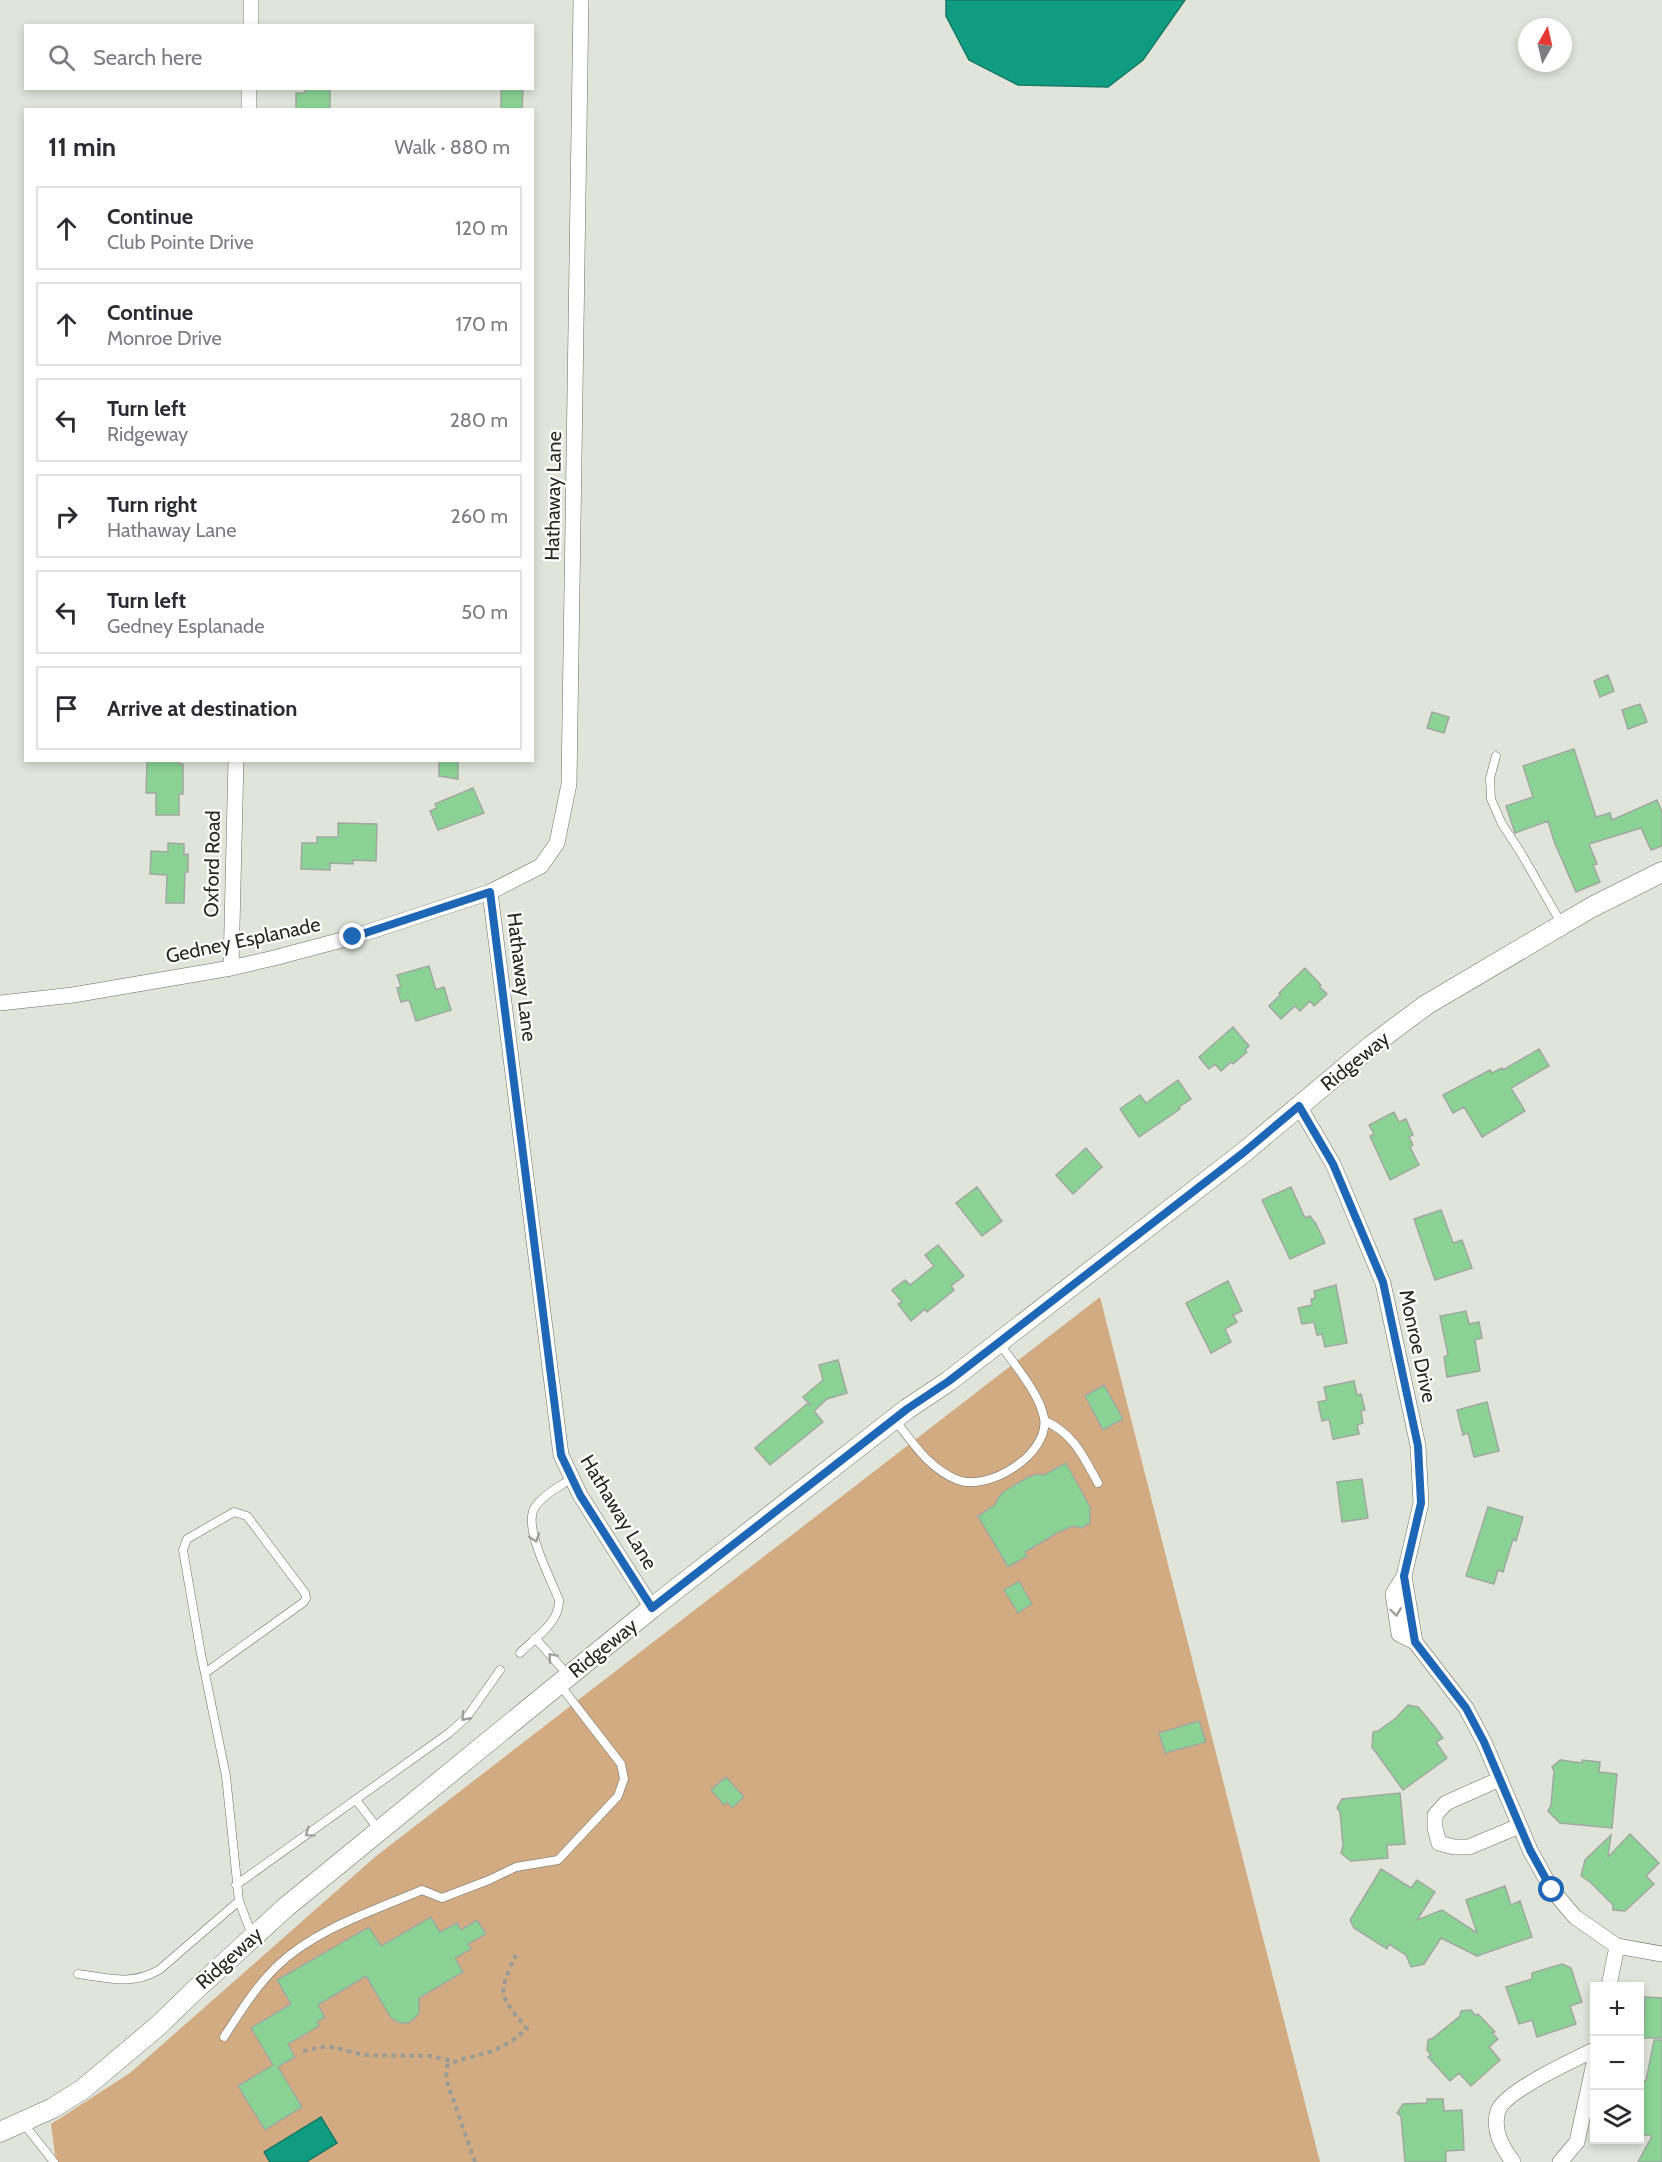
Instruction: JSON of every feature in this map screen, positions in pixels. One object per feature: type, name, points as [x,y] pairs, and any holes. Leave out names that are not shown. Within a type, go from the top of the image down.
[{"type":"street","points":[[251,0],[251,24]]},
{"type":"street","name":"Hathaway Lane","points":[[581,0],[569,784],[557,843],[541,866],[490,892],[561,1455],[580,1495],[652,1608]]},
{"type":"street","points":[[249,90],[249,108]]},
{"type":"street","name":"Oxford Road","points":[[231,968],[236,762]]},
{"type":"street","name":"Ridgeway","points":[[0,2132],[53,2108],[83,2089],[159,2025],[286,1907],[652,1608],[894,1419],[949,1381],[1243,1153],[1371,1046],[1426,1005],[1592,907],[1662,872]]},
{"type":"street","name":"Gedney Esplanade","points":[[0,1003],[73,995],[231,968],[353,937],[490,892]]},
{"type":"street","name":"Monroe Drive","points":[[1299,1106],[1333,1164],[1383,1282],[1418,1446],[1421,1503],[1404,1576],[1415,1642],[1466,1708],[1500,1779]]},
{"type":"street","points":[[1520,1826],[1469,1847],[1454,1847],[1439,1843],[1435,1828],[1435,1815],[1446,1803],[1500,1779],[1520,1826],[1552,1890],[1575,1917],[1617,1946],[1662,1954]]},
{"type":"street","points":[[1610,1982],[1617,1946]]},
{"type":"street","points":[[1513,2162],[1502,2146],[1498,2135],[1496,2124],[1499,2108],[1512,2096],[1553,2070],[1590,2052]]},
{"type":"street","points":[[1560,2162],[1577,2142],[1590,2082]]},
{"type":"lane","points":[[1496,756],[1490,778],[1491,799],[1502,824],[1562,924]]},
{"type":"lane","points":[[894,1419],[940,1472],[960,1482],[977,1483],[1006,1473],[1027,1458],[1040,1442],[1045,1420],[1040,1403],[998,1342]]},
{"type":"lane","points":[[1045,1420],[1058,1427],[1075,1442],[1098,1483]]},
{"type":"lane","points":[[520,1653],[554,1619],[560,1608],[559,1600],[532,1533],[530,1517],[535,1507],[547,1495],[572,1478]]},
{"type":"lane","points":[[205,1673],[304,1602],[306,1598],[305,1593],[247,1516],[234,1512],[187,1539],[183,1550],[205,1673],[226,1776],[236,1885],[239,1901],[253,1937]]},
{"type":"lane","points":[[224,2037],[249,1998],[278,1966],[321,1934],[422,1890],[442,1898],[516,1867],[558,1860],[618,1796],[624,1779],[621,1764],[535,1638]]},
{"type":"lane","points":[[236,1885],[449,1733],[467,1717],[500,1670]]},
{"type":"lane","points":[[356,1800],[379,1831]]},
{"type":"lane","points":[[78,1974],[126,1981],[144,1979],[159,1970],[239,1901]]},
{"type":"lane","points":[[22,2122],[54,2162]]},
{"type":"path","points":[[475,2162],[446,2079],[447,2066],[490,2052],[527,2029],[503,1998],[502,1989],[505,1979],[516,1955]]},
{"type":"path","points":[[303,2051],[328,2046],[364,2055],[431,2055],[454,2062]]},
{"type":"shaded area","points":[[946,0],[1185,0],[1143,60],[1108,87],[1018,85],[969,60],[946,16]]},
{"type":"shaded area","points":[[1100,1297],[1320,2162],[56,2162],[51,2124],[130,2073],[375,1857]]},
{"type":"shaded area","points":[[321,2117],[337,2143],[306,2162],[270,2162],[264,2152]]},
{"type":"building","points":[[305,90],[330,90],[330,108],[296,108],[296,93],[305,93]]},
{"type":"building","points":[[501,90],[523,90],[522,108],[501,108]]},
{"type":"building","points":[[1608,675],[1614,691],[1600,697],[1594,681]]},
{"type":"building","points":[[1640,704],[1647,722],[1628,729],[1622,710]]},
{"type":"building","points":[[1432,712],[1449,717],[1444,733],[1427,728]]},
{"type":"building","points":[[1574,749],[1596,817],[1610,813],[1612,820],[1657,800],[1662,812],[1662,846],[1651,850],[1641,828],[1589,844],[1597,864],[1593,865],[1600,882],[1576,892],[1548,821],[1515,833],[1506,806],[1533,797],[1523,766]]},
{"type":"building","points":[[147,762],[183,764],[183,794],[179,794],[179,815],[156,815],[156,793],[146,793]]},
{"type":"building","points":[[439,762],[458,762],[458,779],[439,776]]},
{"type":"building","points":[[473,788],[484,813],[438,830],[430,811],[437,808],[435,804]]},
{"type":"building","points":[[338,823],[377,824],[376,861],[353,860],[353,864],[330,863],[330,870],[301,869],[302,843],[317,843],[317,837],[338,837]]},
{"type":"building","points":[[168,843],[184,844],[184,855],[188,854],[184,903],[166,903],[167,875],[150,874],[151,851],[168,852]]},
{"type":"building","points":[[429,966],[436,990],[444,987],[451,1010],[416,1021],[409,1000],[401,1002],[397,988],[401,987],[397,975]]},
{"type":"building","points":[[1305,968],[1327,994],[1314,1006],[1310,1001],[1300,1011],[1295,1006],[1281,1019],[1269,1006]]},
{"type":"building","points":[[1233,1027],[1249,1046],[1245,1050],[1247,1052],[1221,1071],[1215,1064],[1209,1069],[1199,1057]]},
{"type":"building","points":[[1539,1049],[1549,1066],[1511,1088],[1525,1111],[1482,1137],[1464,1107],[1453,1113],[1443,1095],[1490,1070],[1492,1073],[1502,1068],[1503,1070]]},
{"type":"building","points":[[1178,1080],[1191,1099],[1139,1137],[1120,1109],[1140,1095],[1146,1103]]},
{"type":"building","points":[[1394,1112],[1399,1122],[1406,1119],[1413,1135],[1409,1137],[1413,1145],[1410,1147],[1419,1165],[1390,1180],[1370,1136],[1374,1134],[1369,1125]]},
{"type":"building","points":[[1086,1148],[1102,1167],[1073,1194],[1056,1175]]},
{"type":"building","points":[[977,1187],[1002,1221],[982,1236],[956,1203]]},
{"type":"building","points":[[1291,1187],[1305,1218],[1310,1216],[1315,1222],[1325,1243],[1290,1259],[1262,1200]]},
{"type":"building","points":[[1441,1210],[1453,1243],[1462,1240],[1472,1268],[1435,1280],[1414,1219]]},
{"type":"building","points":[[938,1245],[964,1276],[951,1286],[954,1290],[927,1312],[925,1309],[911,1321],[898,1304],[902,1302],[892,1290],[905,1280],[910,1285],[934,1266],[925,1255]]},
{"type":"building","points":[[1228,1281],[1242,1311],[1233,1315],[1237,1322],[1225,1329],[1231,1342],[1211,1353],[1186,1303]]},
{"type":"building","points":[[1336,1285],[1347,1343],[1325,1347],[1322,1334],[1317,1335],[1314,1322],[1302,1324],[1298,1308],[1312,1305],[1311,1299],[1315,1298],[1314,1291]]},
{"type":"building","points":[[1466,1311],[1469,1324],[1479,1322],[1482,1338],[1475,1340],[1480,1371],[1447,1377],[1444,1357],[1448,1355],[1440,1316]]},
{"type":"building","points":[[838,1360],[847,1393],[827,1399],[814,1411],[823,1422],[770,1465],[755,1448],[808,1403],[811,1406],[803,1397],[823,1380],[819,1365]]},
{"type":"building","points":[[1354,1381],[1357,1395],[1361,1394],[1365,1410],[1361,1411],[1363,1423],[1357,1425],[1359,1434],[1333,1439],[1329,1419],[1322,1421],[1318,1402],[1327,1400],[1324,1387]]},
{"type":"building","points":[[1104,1385],[1123,1419],[1103,1430],[1085,1396]]},
{"type":"building","points":[[1487,1402],[1499,1451],[1474,1457],[1468,1433],[1463,1435],[1457,1410]]},
{"type":"building","points":[[1066,1463],[1090,1507],[1090,1523],[1082,1528],[1073,1526],[1057,1533],[1025,1552],[1027,1556],[1008,1567],[978,1516],[995,1505],[1003,1492],[1028,1477],[1044,1475]]},
{"type":"building","points":[[1362,1479],[1368,1518],[1342,1522],[1337,1482]]},
{"type":"building","points":[[1488,1507],[1523,1517],[1516,1541],[1513,1539],[1503,1572],[1498,1570],[1494,1584],[1466,1576]]},
{"type":"building","points":[[1019,1581],[1032,1604],[1018,1613],[1004,1590]]},
{"type":"building","points":[[1408,1705],[1418,1707],[1443,1738],[1436,1742],[1447,1758],[1403,1790],[1372,1747],[1373,1732],[1396,1718]]},
{"type":"building","points":[[1199,1721],[1206,1742],[1165,1753],[1159,1733]]},
{"type":"building","points":[[1560,1760],[1582,1763],[1582,1760],[1600,1762],[1599,1772],[1617,1774],[1612,1828],[1560,1823],[1548,1811],[1551,1805],[1554,1771],[1552,1767]]},
{"type":"building","points":[[726,1777],[744,1797],[732,1808],[727,1802],[724,1805],[711,1790]]},
{"type":"building","points":[[1400,1793],[1405,1844],[1387,1845],[1388,1858],[1351,1861],[1341,1853],[1343,1846],[1340,1812],[1337,1808],[1342,1799]]},
{"type":"building","points":[[1630,1834],[1659,1863],[1646,1876],[1654,1884],[1625,1911],[1613,1910],[1613,1905],[1581,1876],[1585,1860],[1611,1835],[1608,1857]]},
{"type":"building","points":[[1381,1869],[1411,1888],[1417,1880],[1435,1892],[1417,1920],[1442,1910],[1477,1933],[1466,1900],[1505,1886],[1511,1905],[1520,1901],[1532,1937],[1477,1956],[1441,1938],[1424,1964],[1411,1967],[1406,1955],[1389,1944],[1387,1949],[1354,1928],[1350,1920]]},
{"type":"building","points":[[431,1917],[440,1932],[457,1923],[461,1930],[477,1920],[486,1934],[468,1944],[471,1949],[455,1958],[463,1972],[419,1998],[419,2013],[408,2023],[400,2023],[391,2018],[366,1976],[318,2005],[325,2017],[317,2022],[319,2026],[288,2044],[295,2057],[278,2067],[302,2107],[265,2130],[238,2086],[273,2065],[251,2028],[291,2004],[277,1980],[369,1927],[381,1946]]},
{"type":"building","points":[[1562,1964],[1571,1968],[1582,2002],[1570,2006],[1576,2024],[1537,2037],[1532,2020],[1519,2024],[1506,1987],[1532,1979],[1532,1973]]},
{"type":"building","points":[[1645,1997],[1662,1998],[1662,2038],[1644,2038]]},
{"type":"building","points":[[1471,2010],[1495,2032],[1492,2033],[1498,2039],[1489,2047],[1500,2060],[1471,2086],[1459,2073],[1450,2081],[1428,2057],[1431,2055],[1427,2050],[1428,2040],[1460,2016],[1461,2011]]},
{"type":"building","points":[[1654,2040],[1662,2040],[1662,2162],[1638,2162],[1652,2136],[1644,2135],[1644,2081],[1646,2081]]},
{"type":"building","points":[[1427,2099],[1443,2099],[1444,2111],[1462,2110],[1464,2150],[1446,2151],[1446,2162],[1405,2162],[1401,2116],[1397,2113],[1403,2104],[1427,2103]]},
{"type":"route","points":[[353,937],[490,892],[561,1455],[580,1495],[652,1608],[907,1409],[949,1381],[1243,1153],[1299,1106],[1333,1164],[1383,1282],[1418,1446],[1421,1503],[1404,1576],[1415,1642],[1466,1708],[1484,1742],[1530,1850],[1552,1890]]}]
